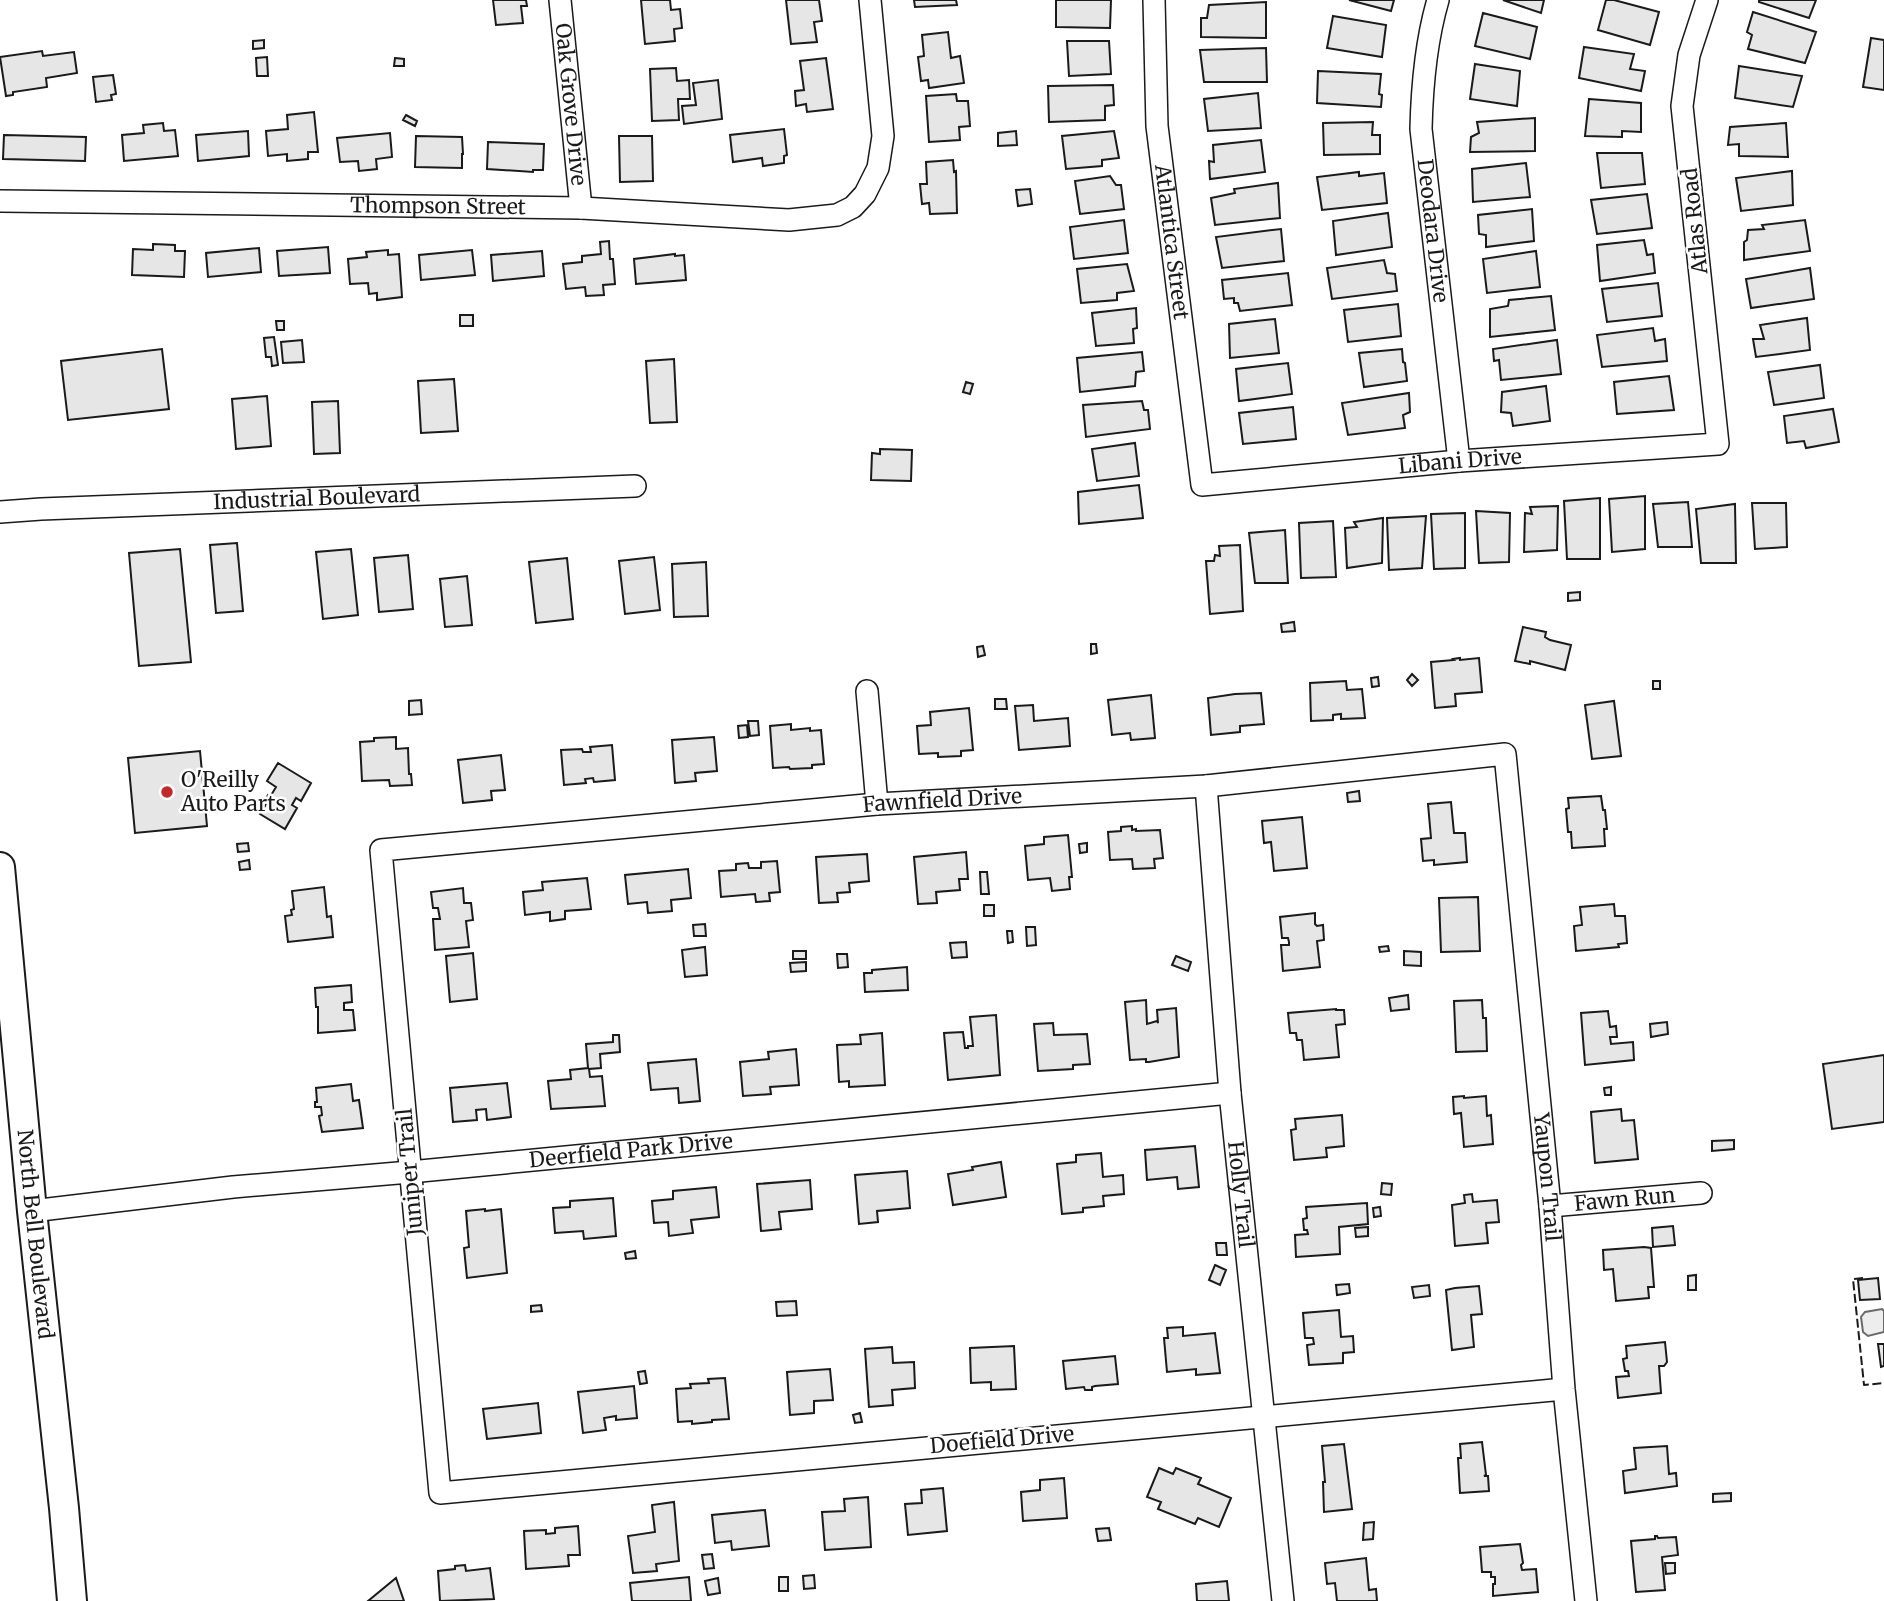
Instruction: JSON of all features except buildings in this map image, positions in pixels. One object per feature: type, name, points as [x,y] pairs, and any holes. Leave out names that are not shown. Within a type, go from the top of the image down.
[{"type":"main road","name":"North Bell Boulevard","points":[[0,867],[72,1601]]},
{"type":"street","name":"Oak Grove Drive","points":[[560,0],[581,208]]},
{"type":"street","name":"Thompson Street","points":[[0,201],[581,208],[789,220],[837,215],[853,207],[865,194],[878,168],[883,136],[870,0]]},
{"type":"street","name":"Atlantica Street","points":[[1154,0],[1157,127],[1202,485]]},
{"type":"street","name":"Deodara Drive","points":[[1438,0],[1427,51],[1421,99],[1421,129],[1459,461]]},
{"type":"street","name":"Atlas Road","points":[[1707,0],[1689,55],[1682,106],[1718,444]]},
{"type":"street","name":"Libani Drive","points":[[1202,485],[1459,461],[1718,444]]},
{"type":"street","name":"Industrial Boulevard","points":[[0,512],[635,486]]},
{"type":"street","points":[[867,691],[877,804]]},
{"type":"street","name":"Fawnfield Drive","points":[[381,850],[877,804],[1206,786],[1505,754]]},
{"type":"street","name":"Yaupon Trail","points":[[1505,754],[1586,1601]]},
{"type":"street","name":"Holly Trail","points":[[1206,786],[1230,1093],[1283,1601]]},
{"type":"street","name":"Juniper Trail","points":[[381,850],[440,1493]]},
{"type":"street","name":"Deerfield Park Drive","points":[[32,1211],[233,1187],[1230,1093]]},
{"type":"street","name":"Fawn Run","points":[[1549,1206],[1701,1193]]},
{"type":"street","name":"Doefield Drive","points":[[440,1493],[1564,1389]]},
{"type":"shaded area","points":[[1882,1309],[1884,1332],[1868,1336],[1863,1332],[1861,1317],[1865,1312]]},
{"type":"fence","points":[[1863,1278],[1853,1279],[1864,1385],[1884,1383]]},
{"type":"place","name":"O'Reilly Auto Parts","points":[[167,792]]}]
